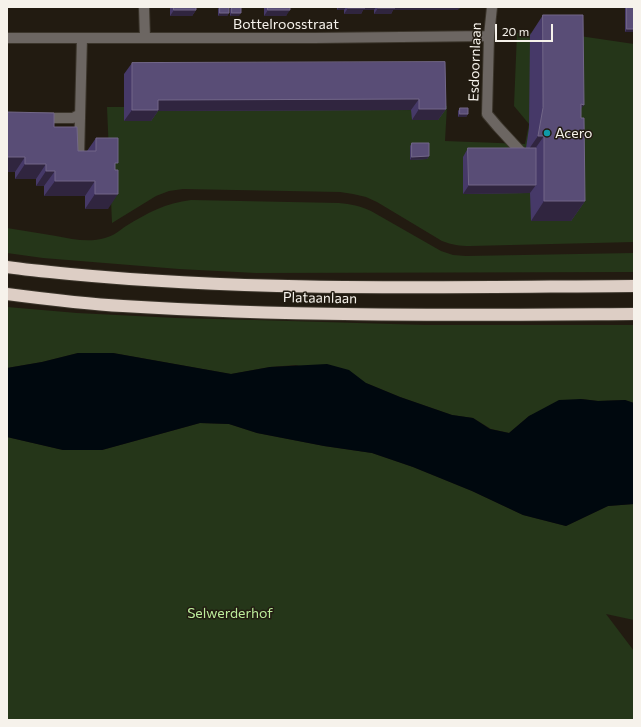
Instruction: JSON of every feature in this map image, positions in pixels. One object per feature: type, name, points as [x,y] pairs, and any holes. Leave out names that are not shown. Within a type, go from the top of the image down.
[{"type":"highway","name":"Plataanlaan","points":[[7,267],[118,278],[225,285],[325,287],[634,286]]},
{"type":"highway","name":"Plataanlaan","points":[[7,294],[122,306],[233,312],[421,315],[634,314]]},
{"type":"street","points":[[144,7],[145,38]]},
{"type":"street","name":"Esdoornlaan","points":[[492,7],[489,36],[487,114],[522,153]]},
{"type":"street","name":"Bottelroosstraat","points":[[7,38],[314,38],[489,36]]},
{"type":"street","points":[[79,158],[82,38]]},
{"type":"street","points":[[29,118],[73,118],[80,114]]},
{"type":"green space","points":[[517,33],[566,34],[634,44],[634,242],[470,246],[456,245],[442,241],[377,202],[366,197],[340,192],[183,189],[169,191],[156,196],[112,223],[107,107],[447,106],[445,141],[525,144],[529,124],[514,106]]},
{"type":"green space","points":[[182,201],[348,204],[371,211],[441,251],[453,255],[634,253],[634,272],[256,273],[179,269],[43,258],[7,253],[7,228],[74,239],[93,240],[113,235],[134,221],[157,209]]},
{"type":"green space","points":[[7,307],[77,313],[176,318],[426,325],[634,325],[634,403],[625,400],[598,401],[581,399],[529,416],[509,433],[491,429],[473,418],[452,415],[400,397],[366,383],[296,365],[270,367],[231,374],[113,353],[78,353],[42,362],[7,368]]},
{"type":"green space","name":"Selwerderhof","points":[[200,423],[229,424],[257,433],[324,446],[372,453],[413,467],[472,491],[523,515],[566,526],[608,506],[634,504],[634,620],[606,614],[634,651],[634,720],[7,720],[7,437],[63,450],[102,450]]},
{"type":"shaded area","points":[[78,353],[113,353],[231,374],[270,367],[327,364],[349,370],[366,383],[400,397],[452,415],[473,418],[490,429],[509,433],[529,416],[559,400],[625,400],[634,403],[634,504],[608,506],[566,526],[523,515],[472,491],[413,467],[372,453],[324,446],[257,433],[229,424],[200,423],[102,450],[63,450],[7,437],[7,368],[42,362]]},
{"type":"building","points":[[174,7],[196,7],[196,10],[174,10]]},
{"type":"building","points":[[220,7],[229,7],[229,13],[220,13]]},
{"type":"building","points":[[232,7],[241,7],[241,13],[232,13]]},
{"type":"building","points":[[268,7],[290,7],[290,10],[268,10]]},
{"type":"building","points":[[365,7],[365,8],[348,8]]},
{"type":"building","points":[[395,7],[395,8],[378,8]]},
{"type":"building","points":[[627,7],[634,7],[634,29],[627,29]]},
{"type":"building","points":[[543,15],[583,15],[584,105],[581,104],[581,118],[584,118],[585,201],[544,201],[544,136],[538,136],[543,108]]},
{"type":"building","points":[[445,62],[446,109],[419,109],[419,99],[158,100],[158,110],[132,110],[132,63]]},
{"type":"building","points":[[460,108],[468,108],[468,114],[460,114]]},
{"type":"building","points":[[7,112],[54,113],[54,127],[77,127],[78,151],[96,151],[96,138],[118,138],[118,163],[115,163],[115,170],[118,170],[118,194],[95,194],[95,181],[55,181],[55,171],[46,171],[46,164],[25,164],[25,157],[7,157]]},
{"type":"building","points":[[412,143],[429,143],[429,156],[412,157]]},
{"type":"building","points":[[468,148],[536,148],[536,185],[469,185]]},
{"type":"place","name":"Acero","points":[[547,133]]}]
